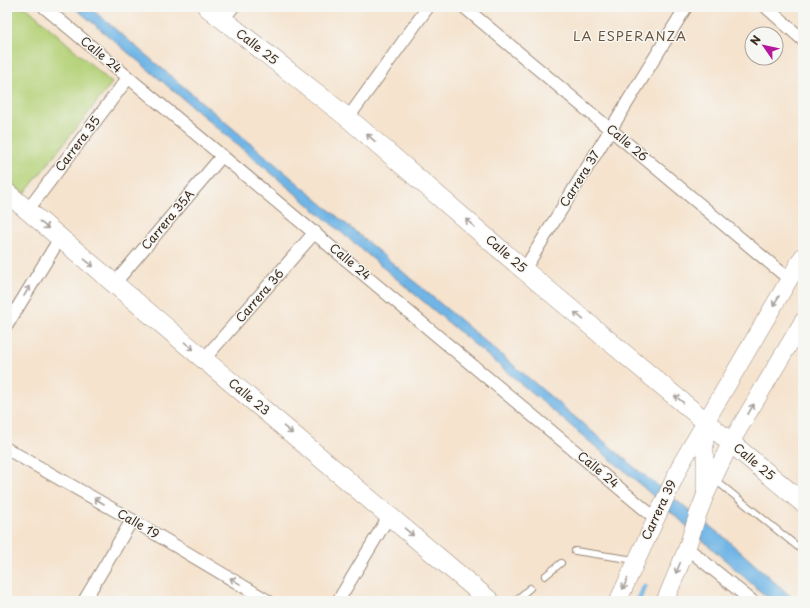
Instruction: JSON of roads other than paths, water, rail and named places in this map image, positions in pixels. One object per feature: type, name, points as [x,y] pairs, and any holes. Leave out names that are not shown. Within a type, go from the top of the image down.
[{"type":"main road","name":"Calle 25","points":[[207,7],[228,13],[524,270],[803,503]]},
{"type":"main road","name":"Calle 23","points":[[7,193],[490,601]]},
{"type":"main road","name":"Carrera 39","points":[[618,601],[682,462],[803,256]]},
{"type":"main road","points":[[709,474],[731,442],[803,321]]},
{"type":"main road","points":[[665,601],[705,496],[709,474],[705,421]]},
{"type":"street","name":"Calle 24","points":[[44,7],[222,156],[657,514]]},
{"type":"street","points":[[348,118],[428,7]]},
{"type":"street","name":"Calle 26","points":[[464,7],[789,278]]},
{"type":"street","name":"Carrera 37","points":[[524,270],[686,7]]},
{"type":"street","points":[[769,8],[803,40]]},
{"type":"street","name":"Carrera 35","points":[[27,211],[128,78]]},
{"type":"street","name":"Carrera 35A","points":[[114,284],[222,156]]},
{"type":"street","name":"Carrera 36","points":[[204,359],[315,232]]},
{"type":"street","points":[[7,325],[60,238]]},
{"type":"street","name":"Calle 19","points":[[7,449],[132,520],[268,601]]},
{"type":"street","points":[[338,601],[389,516]]},
{"type":"street","points":[[84,601],[132,520]]},
{"type":"street","points":[[689,541],[752,601]]},
{"type":"lane","points":[[709,474],[803,551]]},
{"type":"lane","points":[[575,551],[636,560]]},
{"type":"lane","points":[[545,576],[561,563]]},
{"type":"lane","points":[[515,601],[530,588]]},
{"type":"water","points":[[74,7],[89,7],[640,472],[726,539],[796,601],[771,601],[634,479]]},
{"type":"waterway","points":[[638,601],[645,586]]},
{"type":"district","name":"LA ESPERANZA","points":[[630,36]]}]
